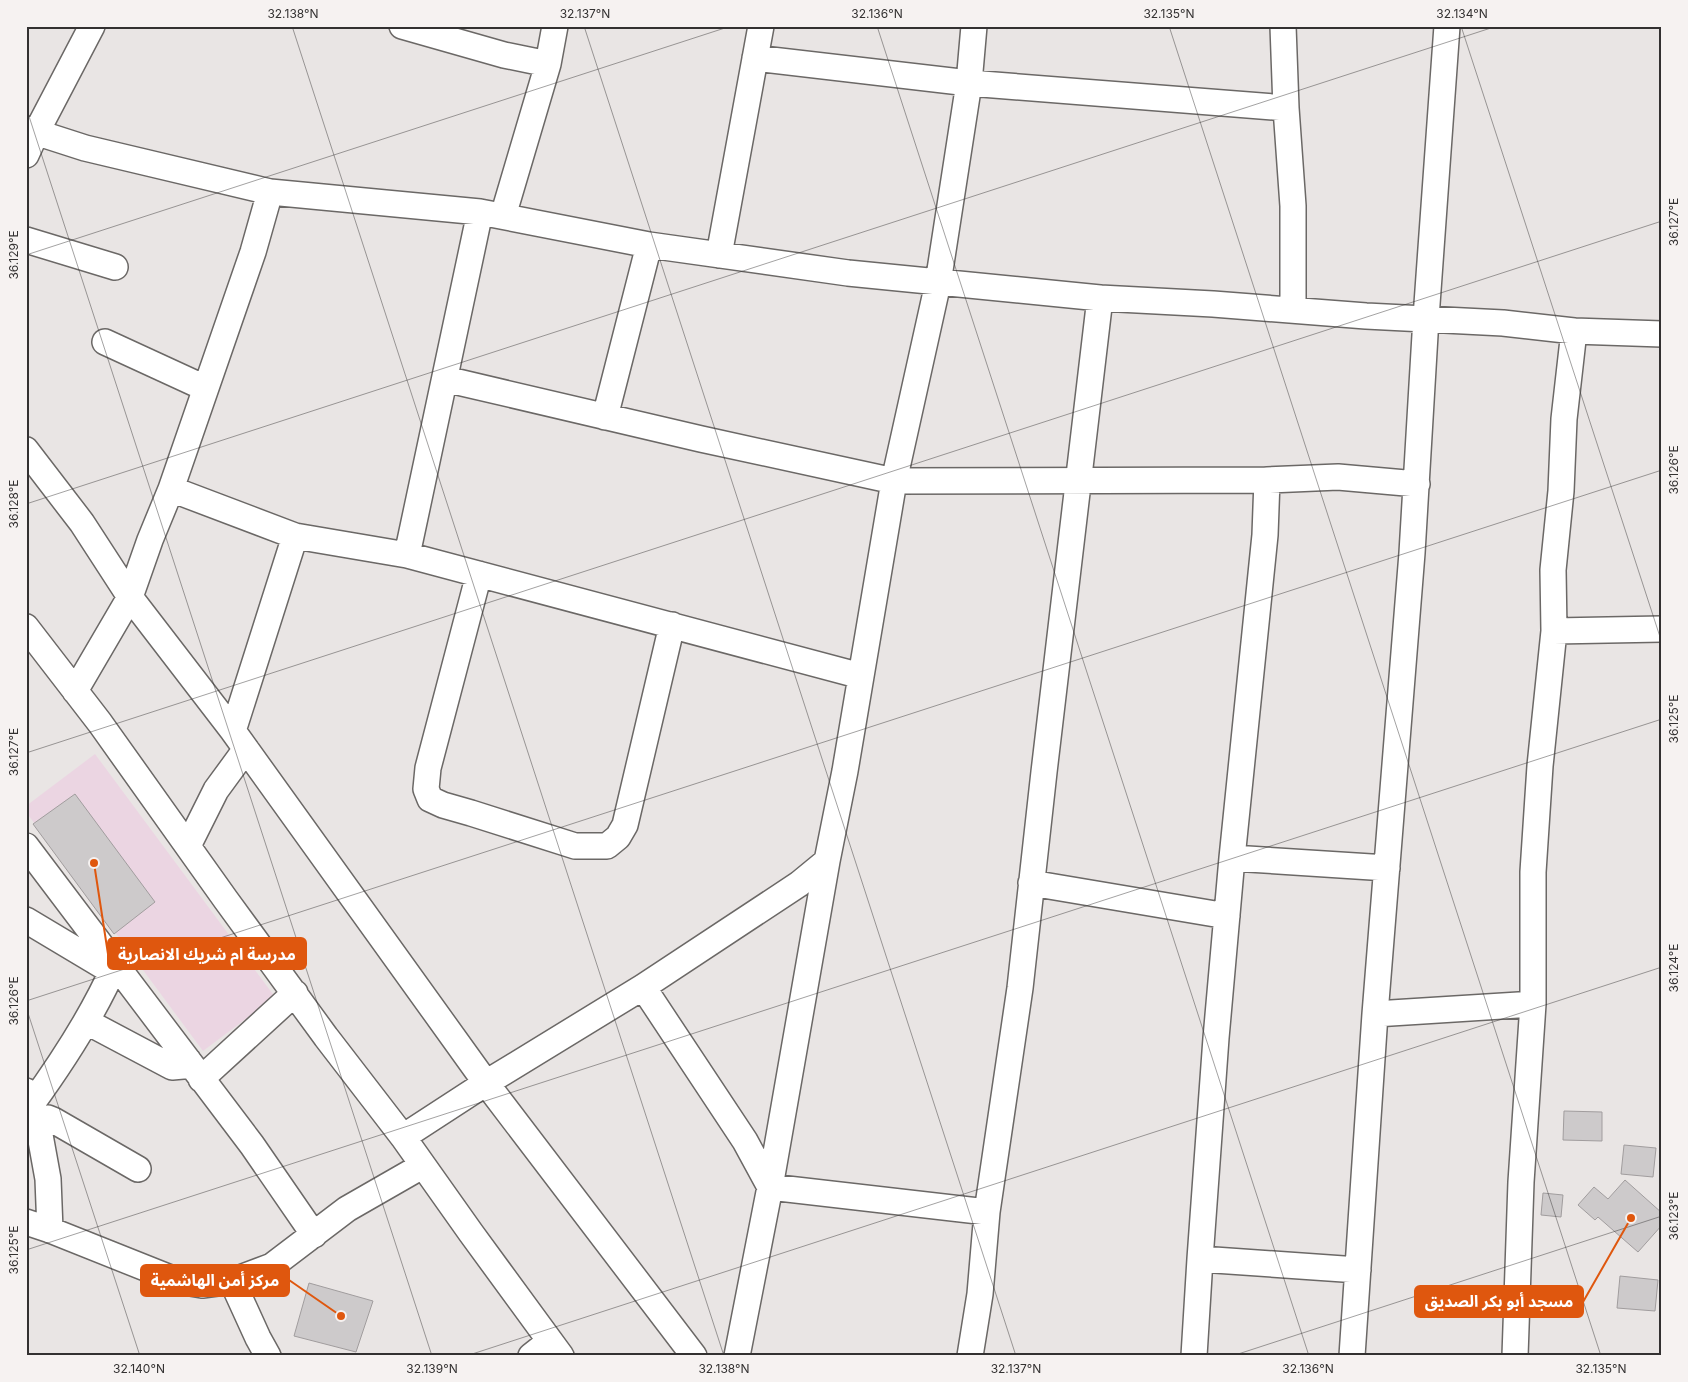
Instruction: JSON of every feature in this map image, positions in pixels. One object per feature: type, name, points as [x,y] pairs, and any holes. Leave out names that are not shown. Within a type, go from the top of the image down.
[{"type":"street","points":[[92,26],[29,139],[85,148],[270,192],[491,214],[649,244],[848,273],[1100,298],[1503,323],[1574,331],[1662,334]]},
{"type":"street","points":[[402,26],[504,55],[548,64]]},
{"type":"street","points":[[408,554],[444,379],[491,214],[548,64],[555,26]]},
{"type":"street","points":[[719,255],[761,26]]},
{"type":"street","points":[[736,1356],[770,1187],[827,861],[846,771],[894,481],[938,283],[969,83],[974,26]]},
{"type":"street","points":[[1283,26],[1286,108],[1293,206],[1293,310]]},
{"type":"street","points":[[1352,1356],[1416,484],[1447,26]]},
{"type":"street","points":[[755,58],[969,83],[1286,108]]},
{"type":"street","points":[[75,691],[130,597],[150,540],[171,489],[253,252],[270,192]]},
{"type":"street","points":[[26,240],[115,267]]},
{"type":"street","points":[[605,417],[649,244]]},
{"type":"street","points":[[970,1356],[980,1294],[987,1212],[1017,1007],[1100,298]]},
{"type":"street","points":[[1515,1356],[1521,1182],[1533,1004],[1534,862],[1540,766],[1554,631],[1553,570],[1564,419],[1574,331]]},
{"type":"street","points":[[105,342],[205,388]]},
{"type":"street","points":[[444,379],[894,481],[1267,480],[1338,477],[1416,484]]},
{"type":"street","points":[[30,463],[82,524],[130,597],[240,740],[486,1083],[694,1356]]},
{"type":"street","points":[[1194,1356],[1216,1038],[1232,858],[1266,535],[1267,480]]},
{"type":"street","points":[[171,489],[295,536],[408,554],[861,676]]},
{"type":"street","points":[[188,846],[240,740],[295,536]]},
{"type":"street","points":[[479,574],[428,768],[426,788],[430,799],[443,805],[575,846],[607,846],[618,837],[625,825],[672,625]]},
{"type":"street","points":[[26,627],[75,691],[326,1037],[403,1137],[547,1351]]},
{"type":"street","points":[[1554,631],[1662,629]]},
{"type":"street","points":[[26,846],[114,969],[252,1145],[314,1235]]},
{"type":"street","points":[[1232,858],[1387,868]]},
{"type":"street","points":[[403,1137],[486,1083],[643,987],[800,884],[827,861]]},
{"type":"street","points":[[1031,883],[1227,916]]},
{"type":"street","points":[[26,920],[114,969]]},
{"type":"street","points":[[50,1230],[48,1179],[31,1105],[87,1022],[114,969]]},
{"type":"street","points":[[643,987],[745,1141],[770,1187]]},
{"type":"street","points":[[194,1069],[295,992]]},
{"type":"street","points":[[1376,1014],[1533,1004]]},
{"type":"street","points":[[87,1022],[172,1067],[183,1066],[194,1069]]},
{"type":"street","points":[[31,1105],[48,1118],[138,1169]]},
{"type":"street","points":[[26,1222],[178,1281],[202,1285],[232,1281],[272,1266],[347,1209],[422,1166]]},
{"type":"street","points":[[770,1187],[987,1212]]},
{"type":"street","points":[[1200,1259],[1358,1270]]},
{"type":"street","points":[[232,1281],[268,1356]]},
{"type":"shaded area","points":[[95,754],[275,997],[203,1051],[26,812],[26,806]]},
{"type":"building","points":[[75,794],[155,902],[114,934],[33,824]]},
{"type":"building","points":[[1564,1111],[1602,1112],[1602,1141],[1563,1140]]},
{"type":"building","points":[[1624,1145],[1656,1148],[1653,1177],[1621,1174]]},
{"type":"building","points":[[1625,1180],[1662,1213],[1662,1225],[1638,1252],[1598,1217],[1595,1220],[1578,1205],[1594,1187],[1608,1199]]},
{"type":"building","points":[[1543,1193],[1563,1195],[1561,1217],[1541,1215]]},
{"type":"building","points":[[1620,1276],[1658,1280],[1655,1311],[1617,1308]]},
{"type":"building","points":[[309,1283],[373,1301],[356,1352],[294,1336]]},
{"type":"place","name":"مدرسة ام شريك الانصارية","points":[[94,863]]},
{"type":"place","name":"مسجد أبو بكر الصديق","points":[[1631,1218]]},
{"type":"place","name":"مركز أمن الهاشمية","points":[[341,1316]]}]
